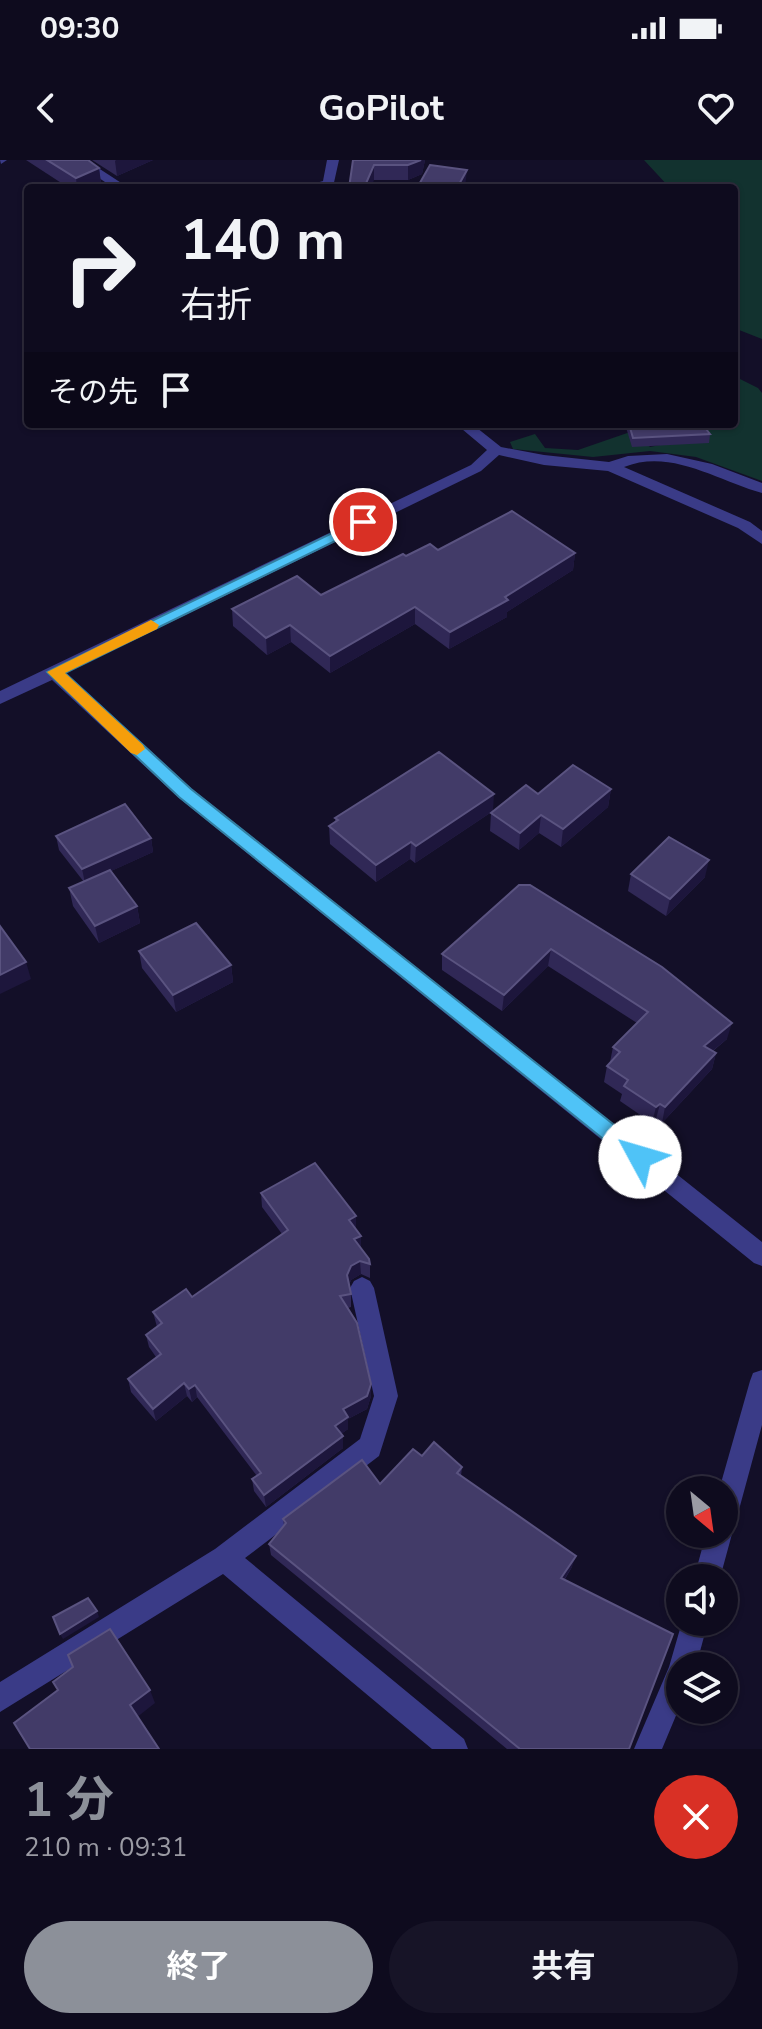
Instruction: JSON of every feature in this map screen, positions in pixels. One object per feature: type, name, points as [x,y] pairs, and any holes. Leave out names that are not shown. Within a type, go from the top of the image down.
[{"type":"street","points":[[78,160],[117,184]]},
{"type":"street","points":[[329,184],[333,160]]},
{"type":"street","points":[[468,428],[496,450],[544,460],[611,467],[744,525],[762,539]]},
{"type":"street","points":[[0,698],[476,468],[496,450]]},
{"type":"street","points":[[611,467],[627,458],[674,460],[700,464],[762,488]]},
{"type":"street","points":[[54,672],[185,793],[762,1256]]},
{"type":"street","points":[[0,1698],[224,1558],[370,1447],[386,1396],[362,1288]]},
{"type":"street","points":[[735,1476],[762,1381]]},
{"type":"street","points":[[224,1558],[454,1749]]},
{"type":"street","points":[[648,1749],[666,1707]]},
{"type":"green space","points":[[644,160],[762,160],[762,339],[738,330],[738,184],[666,184]]},
{"type":"green space","points":[[738,378],[762,393],[762,481],[696,457],[650,451],[593,457],[513,449],[510,442],[535,434],[545,448],[578,450],[633,431],[650,447],[675,442],[693,428],[738,428]]},
{"type":"building","points":[[47,160],[88,160],[99,168],[76,178]]},
{"type":"building","points":[[353,160],[421,160],[408,165],[374,165],[366,184],[350,184]]},
{"type":"building","points":[[430,165],[467,170],[459,184],[419,184]]},
{"type":"building","points":[[630,428],[705,428],[710,434],[633,438]]},
{"type":"building","points":[[512,511],[575,553],[505,597],[508,600],[450,632],[415,607],[330,656],[290,625],[266,638],[232,609],[297,576],[321,595],[403,554],[406,556],[430,544],[438,550]]},
{"type":"building","points":[[439,752],[494,794],[416,846],[411,842],[376,865],[329,826],[338,820],[335,818]]},
{"type":"building","points":[[573,765],[611,789],[563,829],[541,815],[520,833],[491,813],[526,785],[538,794]]},
{"type":"building","points":[[125,804],[151,838],[82,869],[56,836]]},
{"type":"building","points":[[669,837],[709,860],[670,899],[631,874]]},
{"type":"building","points":[[110,870],[137,906],[95,926],[69,888]]},
{"type":"building","points":[[519,885],[530,885],[662,967],[732,1023],[704,1046],[716,1053],[665,1107],[660,1104],[656,1107],[624,1086],[628,1080],[607,1066],[620,1052],[613,1047],[648,1012],[551,949],[504,995],[442,954]]},
{"type":"building","points":[[196,923],[231,965],[173,995],[139,951]]},
{"type":"building","points":[[0,926],[26,962],[0,975]]},
{"type":"building","points":[[315,1163],[356,1216],[349,1220],[361,1236],[354,1239],[369,1259],[370,1264],[360,1261],[351,1266],[347,1275],[351,1294],[340,1296],[357,1323],[371,1384],[367,1396],[343,1409],[348,1417],[335,1426],[343,1436],[264,1495],[252,1479],[261,1473],[195,1385],[189,1389],[184,1383],[153,1409],[128,1379],[161,1354],[146,1335],[162,1323],[153,1312],[186,1289],[192,1297],[288,1230],[261,1193]]},
{"type":"building","points":[[434,1442],[462,1467],[457,1473],[576,1556],[561,1578],[666,1630],[666,1636],[672,1636],[629,1749],[520,1749],[269,1544],[286,1523],[283,1519],[362,1460],[380,1484],[413,1449],[422,1456]]},
{"type":"building","points":[[88,1598],[97,1611],[60,1634],[53,1617]]},
{"type":"building","points":[[110,1629],[150,1690],[130,1705],[159,1749],[30,1749],[14,1723],[58,1690],[53,1682],[73,1667],[68,1655]]},
{"type":"slow traffic","points":[[137,749],[54,672],[151,625]]},
{"type":"route","points":[[363,522],[54,672],[185,793],[640,1157]]}]
